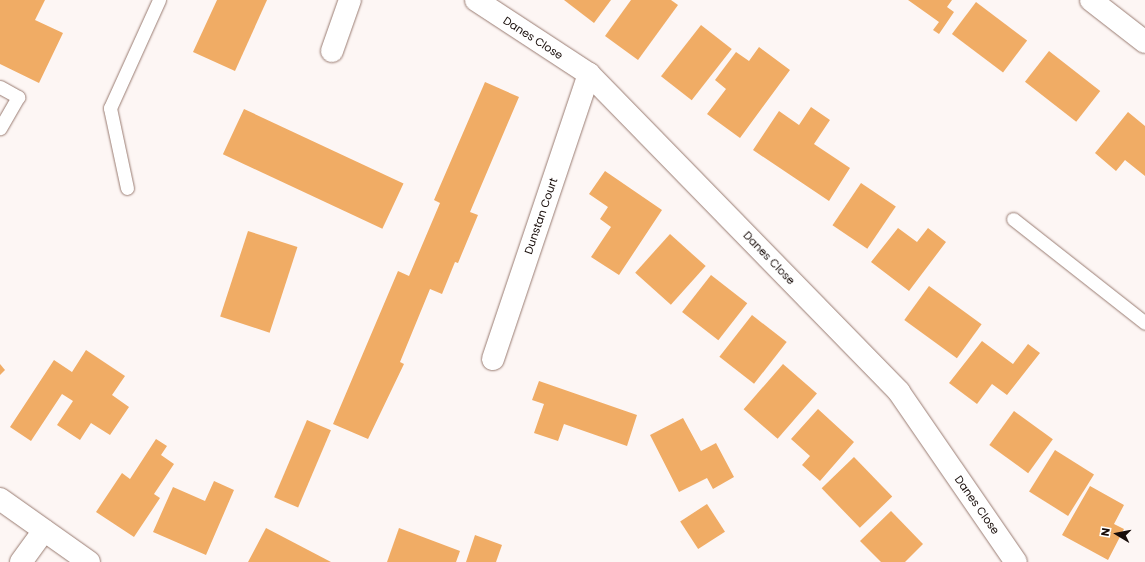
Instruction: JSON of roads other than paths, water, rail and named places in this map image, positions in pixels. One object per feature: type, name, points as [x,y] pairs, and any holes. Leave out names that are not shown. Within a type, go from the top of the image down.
[{"type":"street","points":[[332,51],[350,0]]},
{"type":"street","name":"Danes Close","points":[[476,0],[589,74],[899,392],[1016,562]]},
{"type":"street","points":[[1091,0],[1145,42]]},
{"type":"street","name":"Dunstan Court","points":[[493,359],[589,74]]},
{"type":"street","points":[[0,499],[90,562]]},
{"type":"street","points":[[21,562],[44,530]]},
{"type":"lane","points":[[128,188],[110,108],[159,0]]},
{"type":"lane","points":[[0,87],[18,97],[0,128]]},
{"type":"lane","points":[[1013,219],[1145,323]]}]
